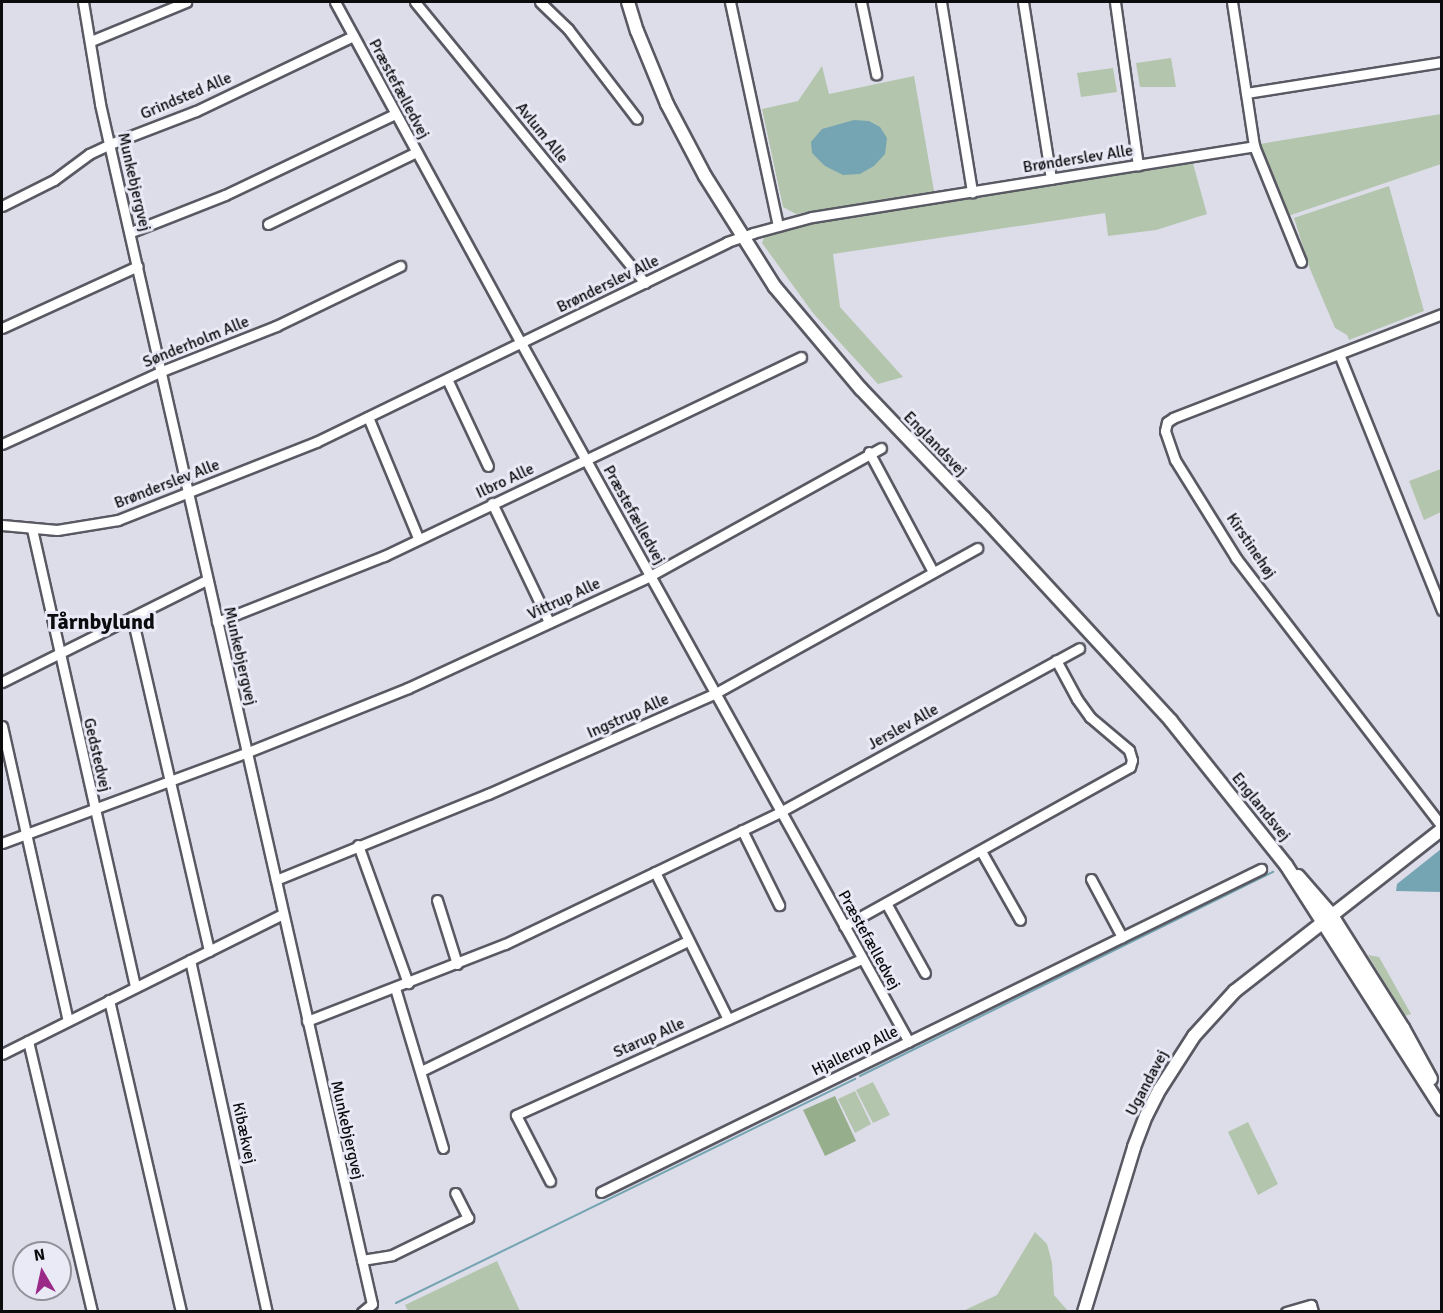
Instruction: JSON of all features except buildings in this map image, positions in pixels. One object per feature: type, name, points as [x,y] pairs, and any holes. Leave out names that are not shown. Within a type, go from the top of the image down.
[{"type":"main road","name":"Englandsvej","points":[[628,2],[637,31],[667,104],[705,177],[775,287],[821,345],[1171,721],[1286,865],[1442,1108]]},
{"type":"main road","name":"Kirstinehøj","points":[[1321,922],[1442,827]]},
{"type":"main road","name":"Englandsvej","points":[[1286,865],[1310,888],[1331,914],[1403,1028],[1442,1097]]},
{"type":"main road","name":"Ugandavej","points":[[1084,1311],[1134,1147],[1160,1089],[1176,1061],[1194,1036],[1235,991],[1321,922]]},
{"type":"street","name":"Munkebjergvej","points":[[83,2],[100,104],[131,232],[187,492],[372,1304],[362,1311]]},
{"type":"street","points":[[91,41],[186,2]]},
{"type":"street","name":"Præstefælledvej","points":[[335,2],[714,694],[909,1042]]},
{"type":"street","name":"Avlum Alle","points":[[415,2],[645,284]]},
{"type":"street","points":[[540,2],[568,30],[637,119]]},
{"type":"street","points":[[730,2],[778,226]]},
{"type":"street","points":[[861,2],[876,74]]},
{"type":"street","points":[[940,2],[972,192]]},
{"type":"street","points":[[1023,2],[1051,179]]},
{"type":"street","points":[[1115,2],[1138,165]]},
{"type":"street","points":[[1232,2],[1254,146],[1301,262]]},
{"type":"street","name":"Grindsted Alle","points":[[2,206],[54,180],[89,154],[196,111],[353,36]]},
{"type":"street","points":[[1246,93],[1442,62]]},
{"type":"street","points":[[131,232],[225,195],[395,114]]},
{"type":"street","name":"Brønderslev Alle","points":[[2,525],[57,530],[118,520],[316,442],[743,236],[812,217],[1254,146]]},
{"type":"street","points":[[268,224],[416,152]]},
{"type":"street","points":[[2,328],[138,266]]},
{"type":"street","name":"Sønderholm Alle","points":[[2,444],[162,371],[276,326],[400,266]]},
{"type":"street","name":"Kirstinehøj","points":[[1442,314],[1173,418],[1167,422],[1165,431],[1175,460],[1236,558],[1442,827]]},
{"type":"street","points":[[1339,354],[1442,610]]},
{"type":"street","name":"Ilbro Alle","points":[[217,622],[384,556],[801,357]]},
{"type":"street","points":[[447,379],[488,466]]},
{"type":"street","points":[[368,417],[418,538]]},
{"type":"street","name":"Vittrup Alle","points":[[2,843],[248,752],[408,688],[650,576],[869,452],[881,448]]},
{"type":"street","points":[[869,452],[933,572]]},
{"type":"street","points":[[492,503],[549,622]]},
{"type":"street","name":"Gedstedvej","points":[[32,529],[93,809],[135,987]]},
{"type":"street","name":"Ingstrup Alle","points":[[276,880],[488,794],[714,694],[977,548]]},
{"type":"street","points":[[2,682],[58,652],[207,580]]},
{"type":"street","points":[[132,617],[209,951]]},
{"type":"street","name":"Jerslev Alle","points":[[307,1021],[505,944],[780,812],[1078,648]]},
{"type":"street","points":[[844,926],[1125,771],[1132,760],[1129,750],[1090,717],[1056,660]]},
{"type":"street","points":[[2,726],[68,1021]]},
{"type":"street","points":[[742,830],[779,905]]},
{"type":"street","points":[[358,845],[408,983]]},
{"type":"street","points":[[981,851],[1020,920]]},
{"type":"street","name":"Hjallerup Alle","points":[[601,1192],[1261,869]]},
{"type":"street","points":[[655,872],[728,1019]]},
{"type":"street","points":[[1091,879],[1122,937]]},
{"type":"street","points":[[437,900],[457,964]]},
{"type":"street","points":[[886,903],[925,973]]},
{"type":"street","points":[[2,1042],[3,1053],[284,914]]},
{"type":"street","points":[[421,1071],[688,941]]},
{"type":"street","name":"Starup Alle","points":[[550,1180],[516,1115],[862,959]]},
{"type":"street","name":"Kibækvej","points":[[190,960],[267,1311]]},
{"type":"street","points":[[395,988],[443,1148]]},
{"type":"street","points":[[109,1000],[181,1311]]},
{"type":"street","points":[[28,1041],[92,1311]]},
{"type":"street","points":[[362,1260],[392,1255],[468,1218],[455,1193]]},
{"type":"street","points":[[1286,1311],[1311,1305],[1313,1311]]},
{"type":"green space","points":[[1171,58],[1176,87],[1140,87],[1136,63]]},
{"type":"green space","points":[[822,66],[829,94],[914,76],[934,191],[796,214],[783,207],[762,109],[798,101]]},
{"type":"green space","points":[[1113,68],[1117,92],[1081,97],[1077,73]]},
{"type":"green space","points":[[1441,114],[1441,164],[1288,216],[1260,144]]},
{"type":"green space","points":[[1192,160],[1207,214],[1156,230],[1108,236],[1105,213],[833,254],[840,307],[903,377],[878,384],[813,313],[762,243],[765,235],[780,229]]},
{"type":"green space","points":[[1389,186],[1424,311],[1349,340],[1347,335],[1335,328],[1310,269],[1294,218]]},
{"type":"green space","points":[[1441,469],[1441,512],[1424,520],[1409,481]]},
{"type":"green space","points":[[1368,955],[1379,957],[1411,1014],[1404,1016]]},
{"type":"green space","points":[[873,1082],[890,1115],[873,1123],[856,1090]]},
{"type":"green space","points":[[855,1091],[871,1124],[855,1133],[838,1099]]},
{"type":"green space","points":[[835,1096],[856,1141],[825,1156],[803,1110]]},
{"type":"green space","points":[[1248,1122],[1278,1184],[1258,1195],[1228,1132]]},
{"type":"green space","points":[[1035,1232],[1047,1244],[1052,1263],[1054,1295],[1068,1311],[963,1311],[997,1295]]},
{"type":"green space","points":[[497,1261],[520,1311],[408,1311],[405,1305]]},
{"type":"water","points":[[854,120],[869,121],[880,127],[887,138],[885,154],[874,166],[860,174],[843,175],[825,166],[812,153],[811,142],[822,129]]},
{"type":"water","points":[[1441,849],[1441,892],[1396,891],[1397,884]]},
{"type":"waterway","points":[[860,1076],[1273,872]]},
{"type":"waterway","points":[[396,1303],[855,1079]]},
{"type":"district","name":"Tårnbylund","points":[[101,622]]}]
